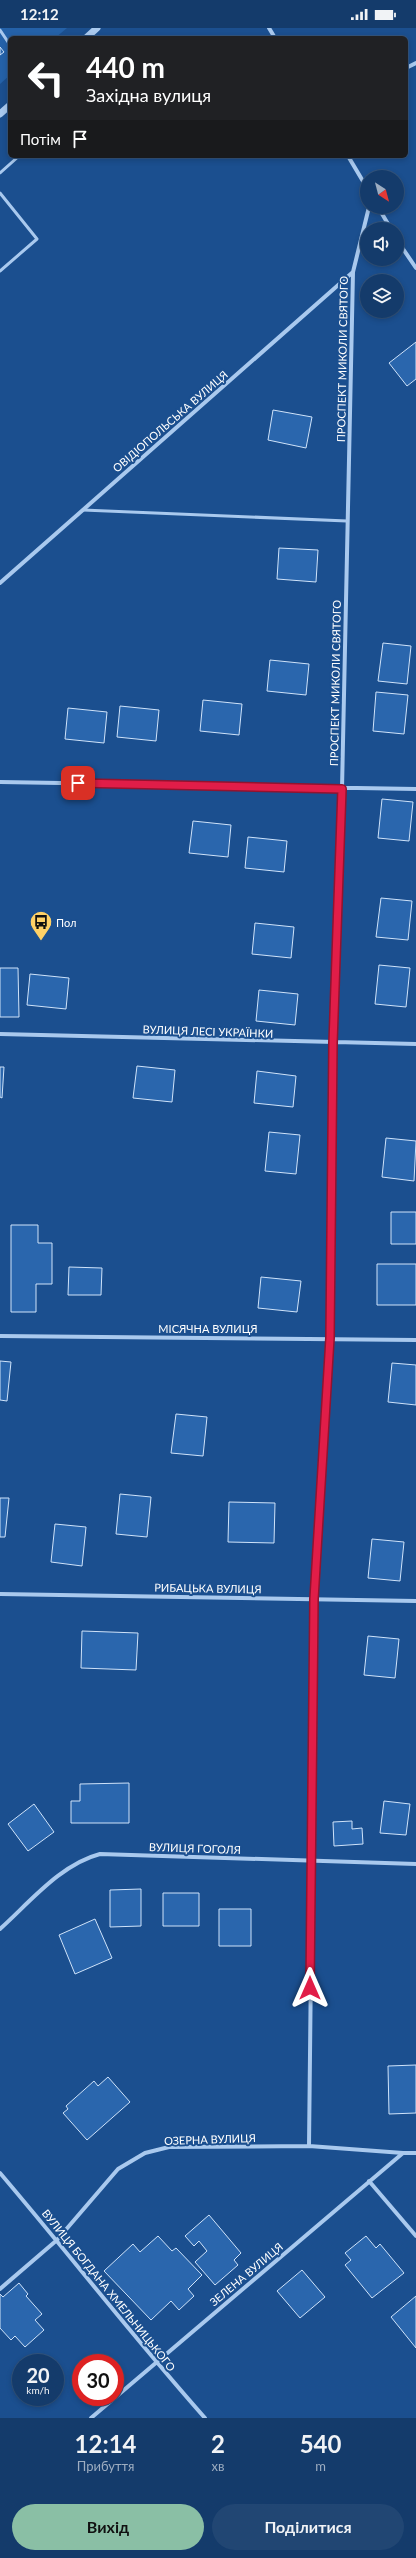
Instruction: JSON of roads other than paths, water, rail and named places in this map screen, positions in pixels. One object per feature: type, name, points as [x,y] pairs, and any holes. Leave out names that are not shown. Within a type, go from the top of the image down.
[{"type":"street","points":[[88,36],[97,28]]},
{"type":"street","points":[[0,114],[8,107]]},
{"type":"street","points":[[349,158],[360,176]]},
{"type":"street","name":"ПРОСПЕКТ МИКОЛИ СВЯТОГО","points":[[309,2146],[310,1861],[314,1599],[330,1338],[333,1043],[342,789],[352,272],[367,214]]},
{"type":"street","points":[[404,250],[416,268]]},
{"type":"street","name":"ОВІДІОПОЛЬСЬКА ВУЛИЦЯ","points":[[0,583],[352,272]]},
{"type":"street","points":[[0,782],[342,789],[416,789]]},
{"type":"street","name":"ВУЛИЦЯ ЛЕСІ УКРАЇНКИ","points":[[0,1034],[416,1044]]},
{"type":"street","name":"МІСЯЧНА ВУЛИЦЯ","points":[[0,1336],[416,1340]]},
{"type":"street","name":"РИБАЦЬКА ВУЛИЦЯ","points":[[0,1594],[416,1601]]},
{"type":"street","name":"ВУЛИЦЯ ГОГОЛЯ","points":[[0,1929],[68,1869],[84,1858],[100,1854],[416,1864]]},
{"type":"street","name":"ОЗЕРНА ВУЛИЦЯ","points":[[0,2289],[57,2240],[118,2170],[145,2153],[169,2147],[309,2146],[403,2152]]},
{"type":"street","points":[[403,2152],[416,2153]]},
{"type":"street","name":"ЗЕЛЕНА ВУЛИЦЯ","points":[[91,2418],[403,2152]]},
{"type":"street","name":"ВУЛИЦЯ БОГДАНА ХМЕЛЬНИЦЬКОГО","points":[[0,2173],[57,2240],[155,2362],[205,2418]]},
{"type":"street","points":[[369,2181],[416,2236]]},
{"type":"lane","points":[[0,30],[8,42]]},
{"type":"lane","points":[[0,173],[17,158]]},
{"type":"lane","points":[[0,193],[37,239],[0,271]]},
{"type":"lane","points":[[83,510],[347,521]]},
{"type":"place","name":"Пол","points":[[41,942]]}]
